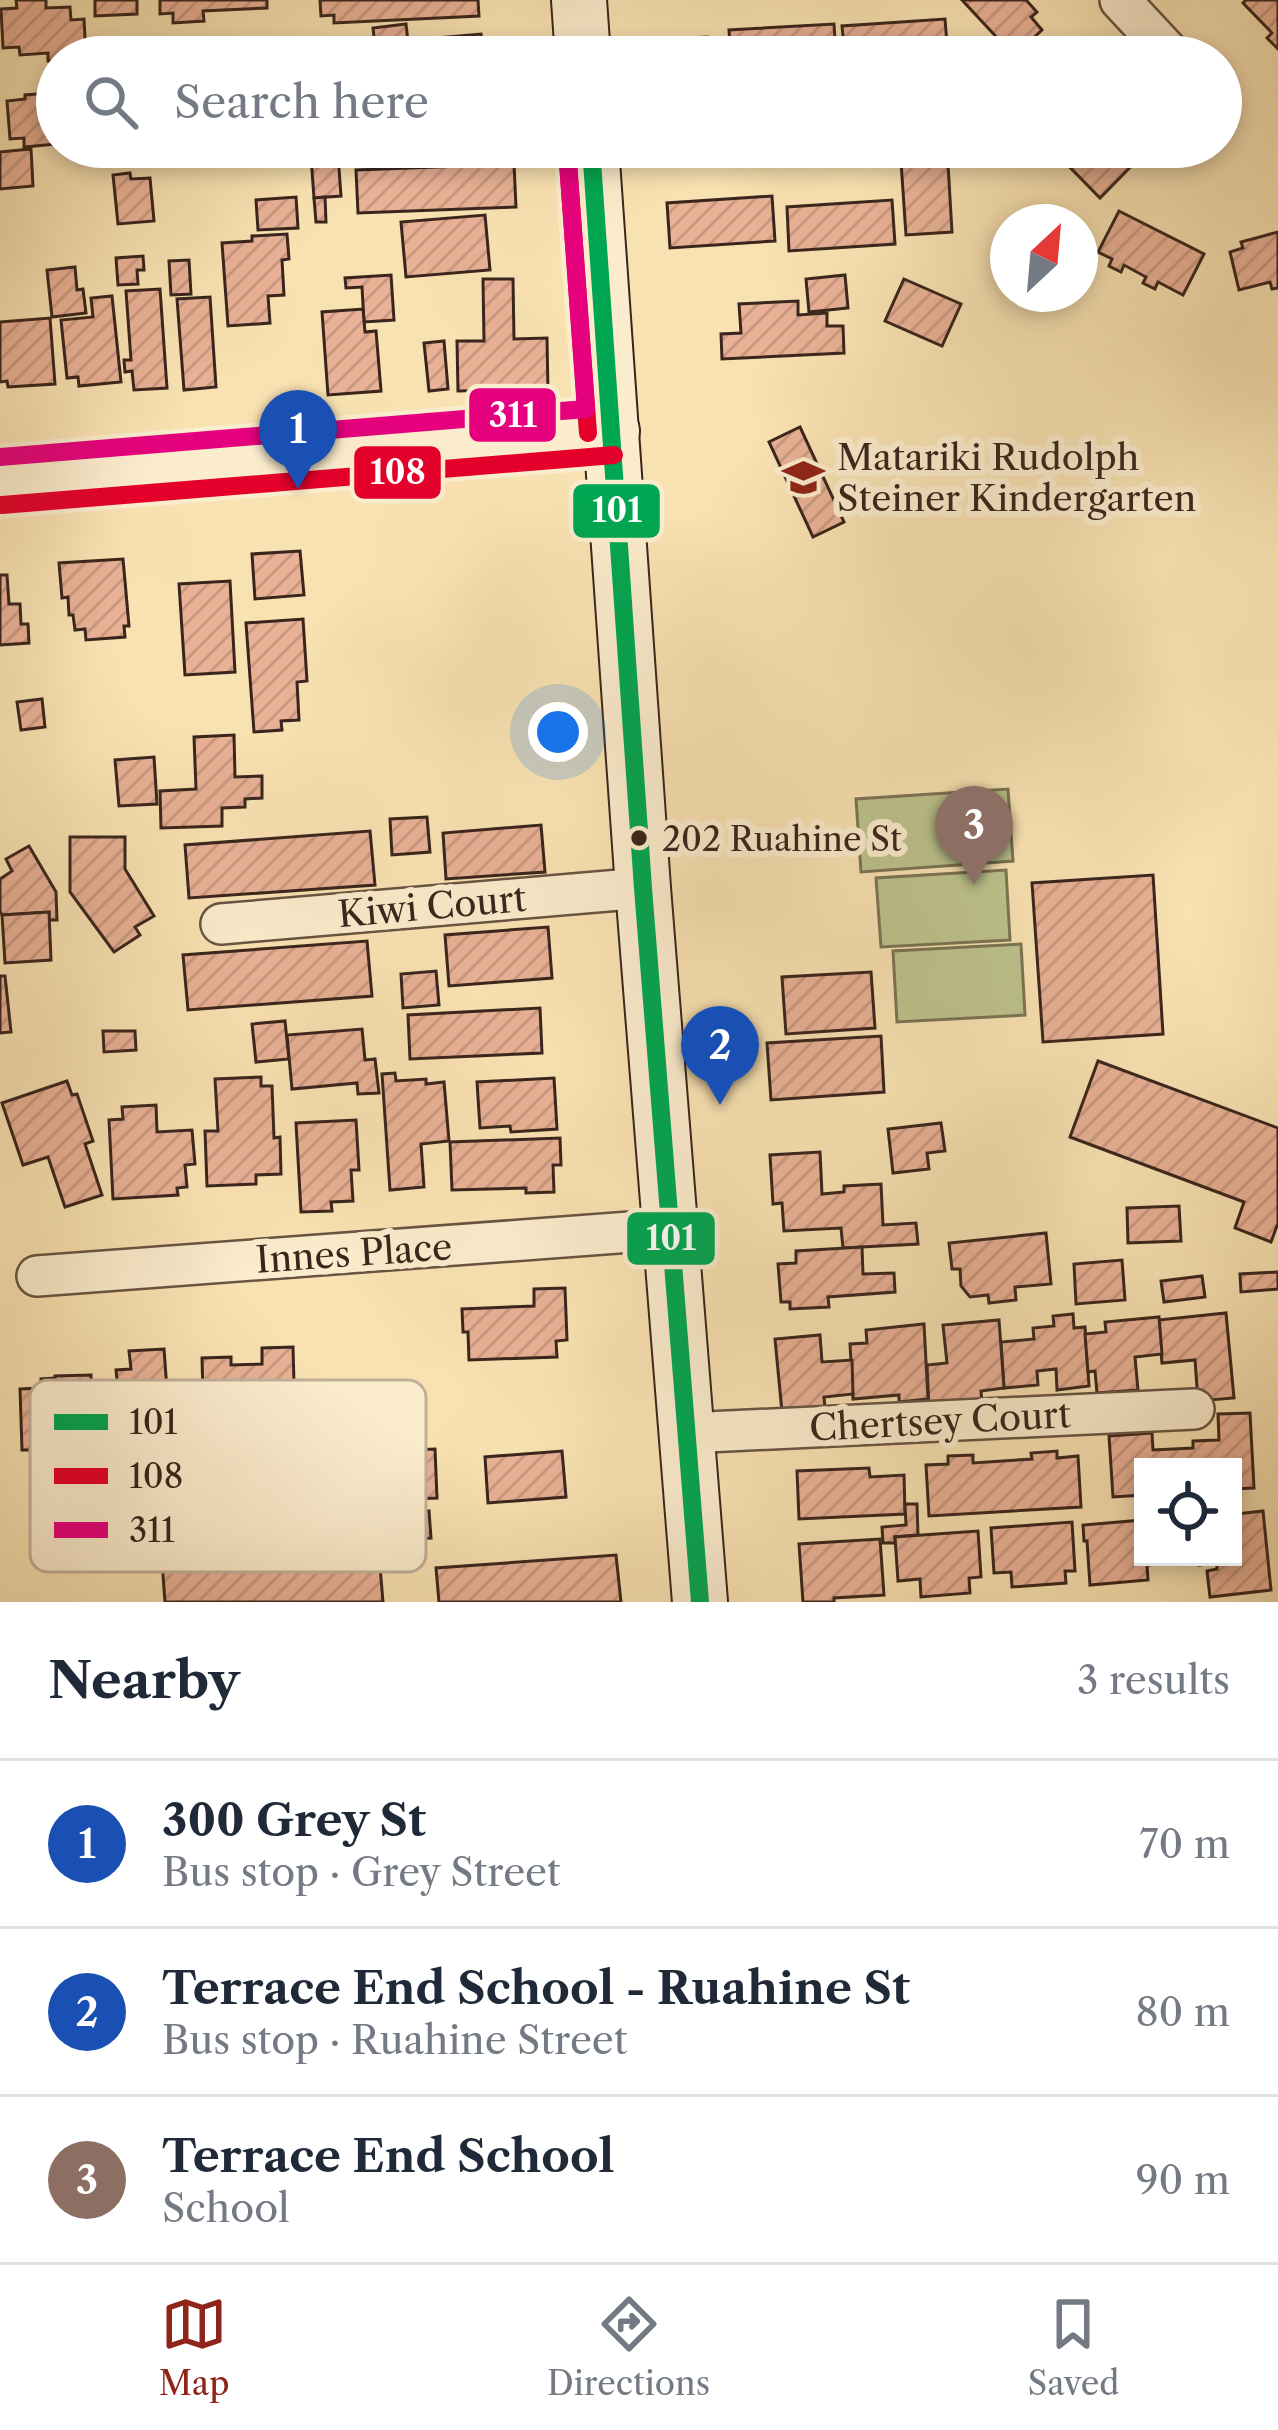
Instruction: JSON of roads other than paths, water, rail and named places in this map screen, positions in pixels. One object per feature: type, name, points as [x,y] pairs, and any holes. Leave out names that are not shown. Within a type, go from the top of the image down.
[{"type":"main road","points":[[579,0],[582,36]]},
{"type":"main road","points":[[593,168],[700,1602]]},
{"type":"main road","points":[[0,481],[612,430]]},
{"type":"street","points":[[1120,0],[1154,36]]},
{"type":"street","name":"Kiwi Court","points":[[221,924],[643,888]]},
{"type":"street","name":"Innes Place","points":[[37,1276],[671,1229]]},
{"type":"street","name":"Chertsey Court","points":[[686,1432],[1194,1409]]},
{"type":"place","name":"Matariki Rudolph Steiner Kindergarten","points":[[803,478]]},
{"type":"place","name":"300 Grey St","points":[[298,489]]},
{"type":"place","name":"202 Ruahine St","points":[[639,838]]},
{"type":"place","name":"Terrace End School","points":[[974,885]]},
{"type":"place","name":"Terrace End School - Ruahine St","points":[[720,1105]]}]
